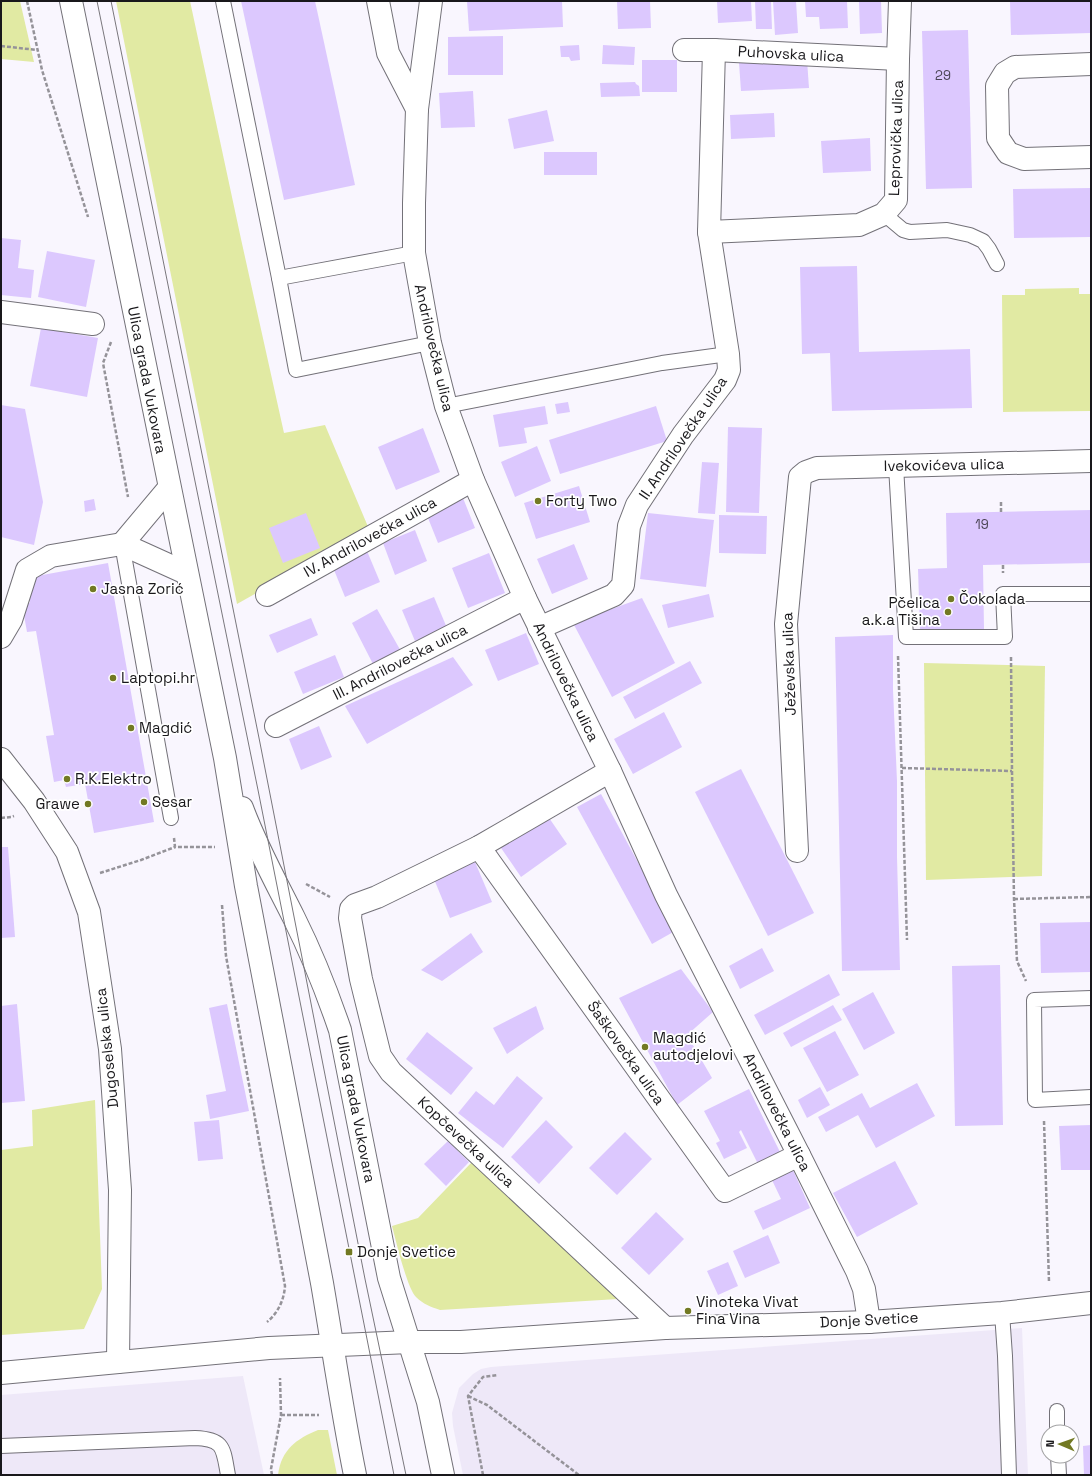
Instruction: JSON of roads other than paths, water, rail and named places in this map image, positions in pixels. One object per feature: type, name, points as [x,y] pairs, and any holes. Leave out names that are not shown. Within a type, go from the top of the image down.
[{"type":"street","name":"Ulica grada Vukovara","points":[[70,1],[225,758],[246,886],[333,1346],[342,1413],[355,1475]]},
{"type":"street","points":[[378,1],[388,53],[417,109]]},
{"type":"street","name":"Andrilovečka ulica","points":[[431,1],[417,109],[414,253],[430,343],[446,406],[473,480],[539,628],[610,771],[666,895],[857,1272],[864,1289],[869,1322]]},
{"type":"street","name":"Leprovička ulica","points":[[709,232],[859,225],[884,214],[896,200],[900,1]]},
{"type":"street","name":"Puhovska ulica","points":[[684,50],[714,50],[898,59]]},
{"type":"street","name":"II. Andrilovečka ulica","points":[[539,628],[614,595],[623,585],[628,526],[637,505],[683,435],[725,380],[728,370],[728,354],[709,232],[714,50]]},
{"type":"street","points":[[1091,64],[1016,67],[1005,73],[997,86],[998,138],[1008,153],[1024,159],[1091,157]]},
{"type":"street","points":[[1,312],[93,324]]},
{"type":"street","name":"Ivekovićeva ulica","points":[[800,477],[806,472],[817,468],[1091,461]]},
{"type":"street","name":"Ježevska ulica","points":[[797,851],[786,624],[787,600],[800,477]]},
{"type":"street","name":"IV. Andrilovečka ulica","points":[[266,595],[473,480]]},
{"type":"street","points":[[122,544],[169,488]]},
{"type":"street","points":[[1,637],[11,620],[27,570],[51,556],[122,544],[186,573]]},
{"type":"street","name":"III. Andrilovečka ulica","points":[[276,726],[525,598]]},
{"type":"street","name":"Ulica grada Vukovara","points":[[225,758],[249,825],[268,869],[295,919],[328,995],[340,1030],[389,1278],[428,1402],[444,1475]]},
{"type":"street","name":"Dugoselska ulica","points":[[1,760],[34,800],[67,852],[89,912],[110,1049],[119,1182],[118,1362]]},
{"type":"street","points":[[479,847],[610,771]]},
{"type":"street","name":"Kopčevečka ulica","points":[[479,847],[377,897],[355,905],[351,909],[350,918],[361,979],[380,1056],[391,1072],[665,1328]]},
{"type":"street","name":"Šaškovečka ulica","points":[[479,847],[725,1191],[799,1155]]},
{"type":"street","name":"Donje Svetice","points":[[1,1373],[269,1348],[410,1342],[461,1342],[665,1328],[869,1322],[1002,1313],[1091,1303]]},
{"type":"lane","points":[[223,1],[296,370],[430,343]]},
{"type":"lane","points":[[884,214],[903,230],[910,232],[947,230],[970,235],[983,241],[997,264]]},
{"type":"lane","points":[[279,278],[414,253]]},
{"type":"lane","points":[[446,406],[662,363],[728,354]]},
{"type":"lane","points":[[896,466],[906,637],[1005,637],[1003,594],[1091,594]]},
{"type":"lane","points":[[122,544],[171,818]]},
{"type":"lane","points":[[1091,998],[1034,1000],[1035,1100],[1091,1097]]},
{"type":"lane","points":[[1002,1313],[1009,1475]]},
{"type":"lane","points":[[1057,1411],[1058,1424]]},
{"type":"lane","points":[[1,1446],[208,1438],[217,1442],[224,1451],[228,1475]]},
{"type":"lane","points":[[1058,1464],[1059,1475]]},
{"type":"tram line","points":[[97,1],[258,790],[394,1475]]},
{"type":"tram line","points":[[111,1],[260,743],[365,1279],[406,1475]]},
{"type":"place","name":"Forty Two","points":[[538,501]]},
{"type":"place","name":"Jasna Zorić","points":[[93,589]]},
{"type":"place","name":"Čokolada","points":[[951,599]]},
{"type":"place","name":"Pčelica a.k.a Tišina","points":[[948,612]]},
{"type":"place","name":"Laptopi.hr","points":[[113,678]]},
{"type":"place","name":"Magdić","points":[[131,728]]},
{"type":"place","name":"R.K.Elektro","points":[[67,779]]},
{"type":"place","name":"Sesar","points":[[144,802]]},
{"type":"place","name":"Grawe","points":[[88,804]]},
{"type":"place","name":"Magdić autodjelovi","points":[[645,1047]]},
{"type":"place","name":"Donje Svetice","points":[[349,1252]]},
{"type":"place","name":"Vinoteka Vivat Fina Vina","points":[[688,1311]]}]
